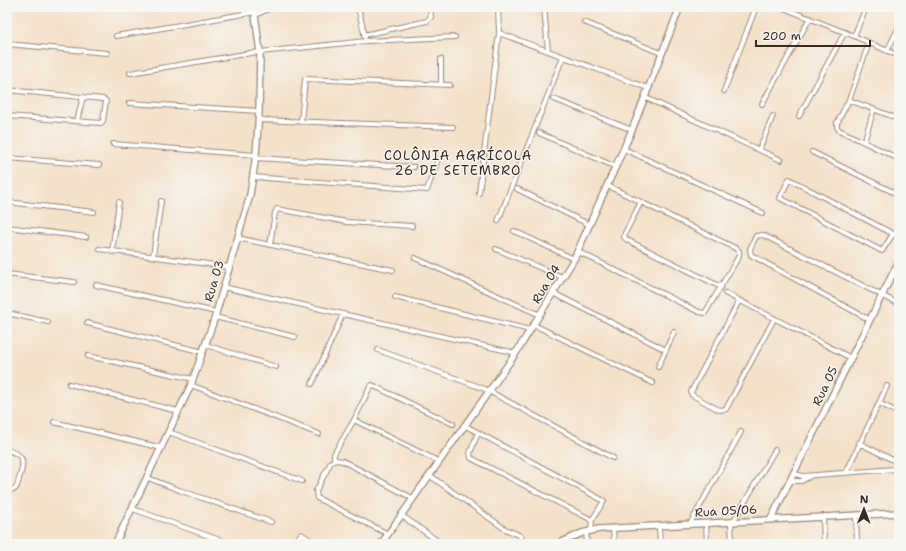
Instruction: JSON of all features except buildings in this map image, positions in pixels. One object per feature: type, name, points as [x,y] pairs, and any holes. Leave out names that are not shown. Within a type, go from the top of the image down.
[{"type":"street","points":[[116,36],[255,12],[272,7]]},
{"type":"street","points":[[358,7],[366,41]]},
{"type":"street","points":[[364,35],[427,21],[431,17],[430,7]]},
{"type":"street","points":[[479,193],[499,33],[498,7]]},
{"type":"street","points":[[544,7],[548,51]]},
{"type":"street","name":"Rua 04","points":[[381,544],[516,352],[540,316],[574,259],[632,130],[680,7]]},
{"type":"street","points":[[724,91],[756,7]]},
{"type":"street","points":[[781,7],[845,32],[899,56]]},
{"type":"street","points":[[854,36],[865,10],[864,7]]},
{"type":"street","name":"Rua 03","points":[[116,544],[192,382],[216,314],[250,195],[256,156],[259,111],[260,52],[255,12]]},
{"type":"street","points":[[762,104],[810,18]]},
{"type":"street","points":[[584,22],[661,53]]},
{"type":"street","points":[[887,51],[899,27]]},
{"type":"street","points":[[799,116],[845,32]]},
{"type":"street","points":[[499,33],[648,88]]},
{"type":"street","points":[[130,73],[260,52],[366,41],[455,37]]},
{"type":"street","points":[[869,43],[849,100],[837,123],[837,127],[899,159]]},
{"type":"street","points":[[7,44],[107,53]]},
{"type":"street","points":[[498,221],[563,57]]},
{"type":"street","points":[[441,58],[441,84]]},
{"type":"street","points":[[301,122],[304,79],[450,85]]},
{"type":"street","points":[[7,90],[103,99],[106,101],[103,121],[77,121],[7,116]]},
{"type":"street","points":[[77,121],[83,97]]},
{"type":"street","points":[[644,97],[782,160]]},
{"type":"street","points":[[554,99],[632,130]]},
{"type":"street","points":[[849,100],[899,119]]},
{"type":"street","points":[[129,103],[259,111]]},
{"type":"street","points":[[864,142],[874,109]]},
{"type":"street","points":[[759,150],[773,116]]},
{"type":"street","points":[[258,120],[453,127]]},
{"type":"street","points":[[539,133],[616,168]]},
{"type":"street","points":[[113,144],[414,168]]},
{"type":"street","points":[[624,149],[763,213]]},
{"type":"street","points":[[812,152],[899,195]]},
{"type":"street","points":[[7,158],[99,165]]},
{"type":"street","points":[[252,177],[427,190],[438,159]]},
{"type":"street","points":[[893,234],[882,251],[780,198],[789,179],[899,237]]},
{"type":"street","points":[[577,251],[699,312],[707,312],[739,256],[739,251],[608,186]]},
{"type":"street","points":[[518,190],[590,224]]},
{"type":"street","points":[[153,256],[161,201]]},
{"type":"street","points":[[7,202],[94,212]]},
{"type":"street","points":[[112,252],[119,202]]},
{"type":"street","points":[[641,202],[624,237],[627,240],[722,287]]},
{"type":"street","points":[[270,245],[277,209],[347,222],[412,226]]},
{"type":"street","points":[[7,227],[86,237]]},
{"type":"street","points":[[514,231],[574,259]]},
{"type":"street","points":[[870,320],[751,255],[750,249],[756,236],[763,235],[881,297],[899,304]]},
{"type":"street","points":[[237,238],[394,270]]},
{"type":"street","points":[[99,249],[229,267]]},
{"type":"street","points":[[496,249],[562,277]]},
{"type":"street","points":[[415,258],[540,316]]},
{"type":"street","name":"Rua 05","points":[[771,520],[899,261]]},
{"type":"street","points":[[7,274],[74,282]]},
{"type":"street","points":[[96,285],[216,314],[294,337]]},
{"type":"street","points":[[223,287],[516,352]]},
{"type":"street","points":[[553,293],[666,350]]},
{"type":"street","points":[[725,294],[851,358]]},
{"type":"street","points":[[395,297],[532,328],[653,383]]},
{"type":"street","points":[[739,301],[690,392],[692,395],[720,410],[726,408],[774,319]]},
{"type":"street","points":[[7,313],[48,322]]},
{"type":"street","points":[[312,384],[343,314]]},
{"type":"street","points":[[87,323],[203,352]]},
{"type":"street","points":[[658,367],[674,332]]},
{"type":"street","points":[[206,345],[276,367]]},
{"type":"street","points":[[378,350],[488,391],[614,458]]},
{"type":"street","points":[[88,356],[192,382],[319,434]]},
{"type":"street","points":[[68,384],[178,411]]},
{"type":"street","points":[[334,461],[334,454],[372,385],[453,424]]},
{"type":"street","points":[[846,473],[887,386]]},
{"type":"street","points":[[879,403],[899,413]]},
{"type":"street","points":[[354,420],[438,462]]},
{"type":"street","points":[[54,422],[162,448]]},
{"type":"street","points":[[464,425],[604,502],[592,520],[588,544]]},
{"type":"street","points":[[169,432],[302,482]]},
{"type":"street","points":[[690,524],[741,432]]},
{"type":"street","points":[[478,433],[470,453],[471,458],[592,520]]},
{"type":"street","points":[[859,443],[899,463]]},
{"type":"street","points":[[7,450],[17,452],[21,455],[23,460],[17,486],[15,489],[7,490]]},
{"type":"street","points":[[732,544],[732,522],[775,450]]},
{"type":"street","points":[[388,534],[317,498],[316,491],[331,462],[343,461],[412,498]]},
{"type":"street","points":[[794,474],[811,476],[896,469],[899,467]]},
{"type":"street","points":[[429,475],[505,528],[519,535],[526,544]]},
{"type":"street","points":[[790,481],[801,481],[811,476]]},
{"type":"street","points":[[148,478],[271,522]]},
{"type":"street","points":[[133,509],[231,544]]},
{"type":"street","points":[[898,513],[898,544]]},
{"type":"street","name":"Rua 05/06","points":[[558,544],[589,531],[613,528],[898,513]]},
{"type":"street","points":[[401,515],[442,544]]},
{"type":"street","points":[[856,515],[857,544]]},
{"type":"street","points":[[823,517],[824,544]]},
{"type":"street","points":[[706,523],[707,544]]},
{"type":"street","points":[[659,526],[660,544]]},
{"type":"street","points":[[613,528],[614,544]]},
{"type":"street","points":[[293,544],[302,534],[317,544]]},
{"type":"district","name":"COLÔNIA AGRÍCOLA 26 DE SETEMBRO","points":[[458,162]]}]
